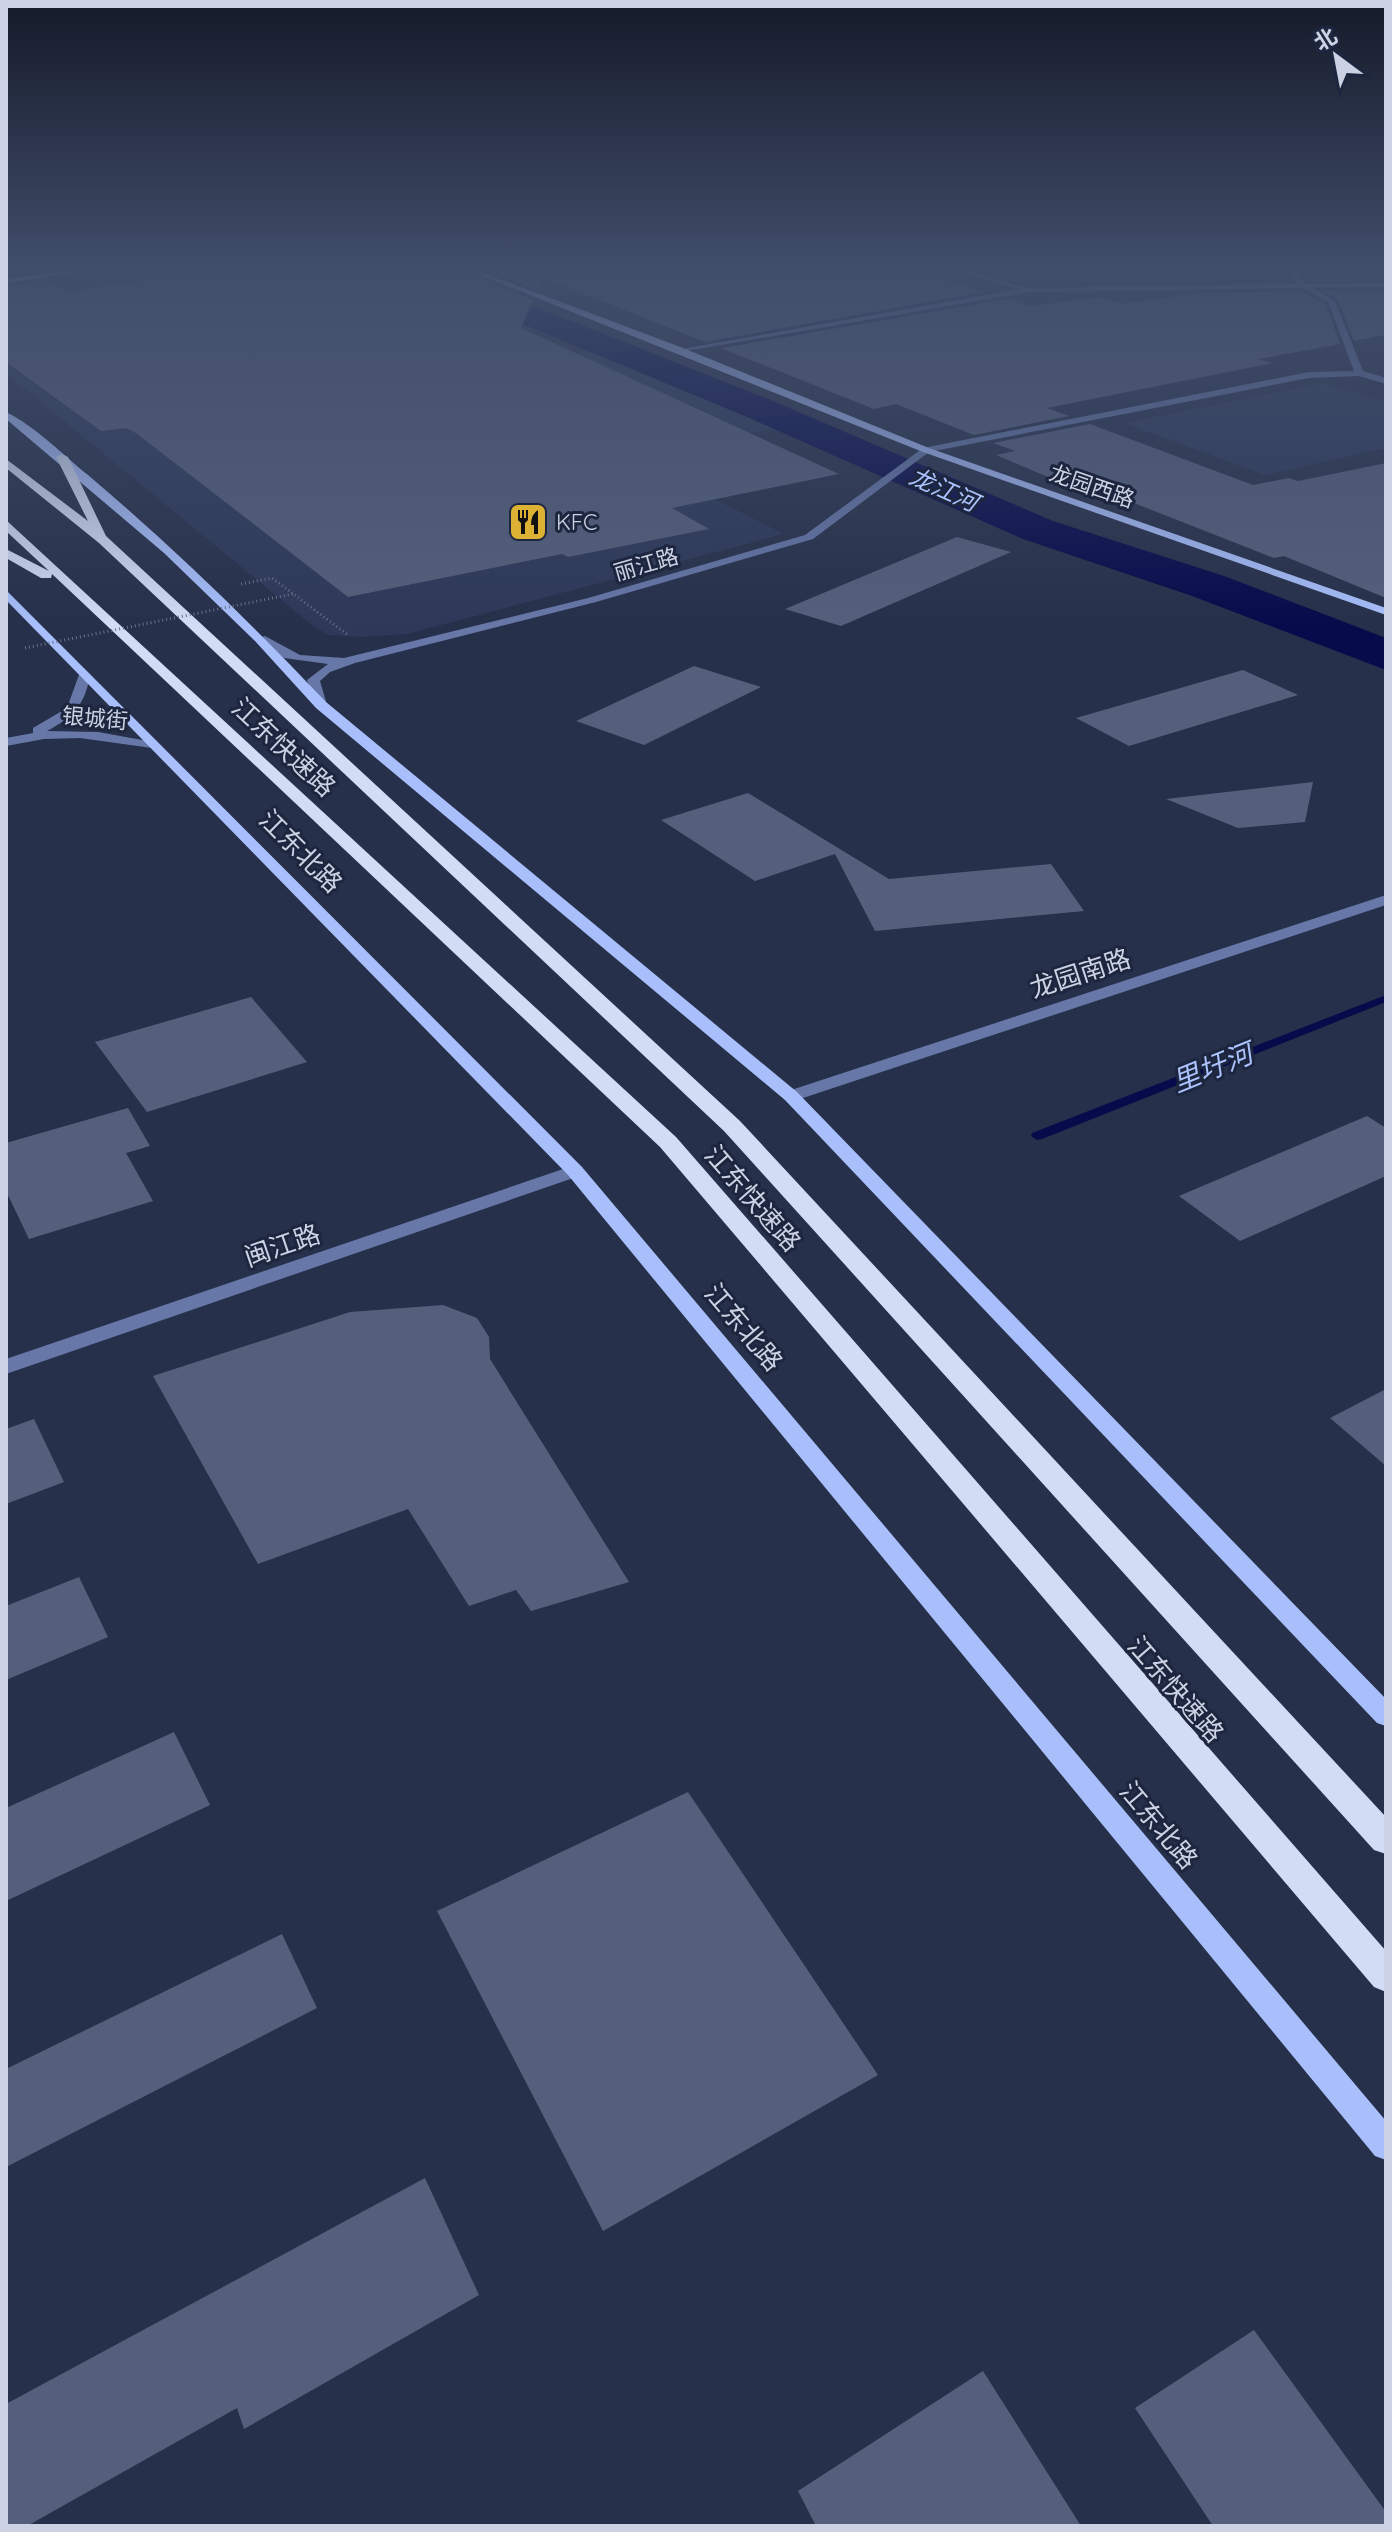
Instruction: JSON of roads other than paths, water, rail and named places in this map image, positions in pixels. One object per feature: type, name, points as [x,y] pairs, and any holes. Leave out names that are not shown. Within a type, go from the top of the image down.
[{"type":"highway","points":[[62,457],[104,540]]},
{"type":"highway","name":"江东快速路","points":[[6,462],[104,540],[732,1126],[1386,1840]]},
{"type":"highway","name":"江东快速路","points":[[6,524],[71,588],[668,1142],[1386,1976]]},
{"type":"highway","points":[[6,553],[71,588]]},
{"type":"main road","name":"龙园西路","points":[[776,389],[926,450],[1386,612]]},
{"type":"main road","points":[[6,415],[62,457],[261,639],[321,705],[791,1096],[1386,1716]]},
{"type":"main road","name":"江东北路","points":[[6,593],[575,1171],[1386,2145]]},
{"type":"street","points":[[926,450],[1237,389]]},
{"type":"street","name":"丽江路","points":[[321,705],[313,680],[326,669],[351,660],[592,600],[809,537],[926,450]]},
{"type":"street","name":"丽江路","points":[[261,639],[284,656],[312,662],[351,660]]},
{"type":"street","name":"银城街","points":[[31,735],[66,715],[80,702],[84,675]]},
{"type":"street","name":"银城街","points":[[6,742],[31,735],[71,732],[109,735],[154,746]]},
{"type":"street","name":"龙园南路","points":[[791,1096],[1386,900]]},
{"type":"street","name":"闽江路","points":[[6,1367],[575,1171]]},
{"type":"waterway","name":"龙江河","points":[[710,389],[1038,530],[1208,586],[1386,655]]},
{"type":"waterway","name":"里圩河","points":[[1037,1136],[1386,998]]},
{"type":"place","name":"KFC","points":[[528,522]]}]
